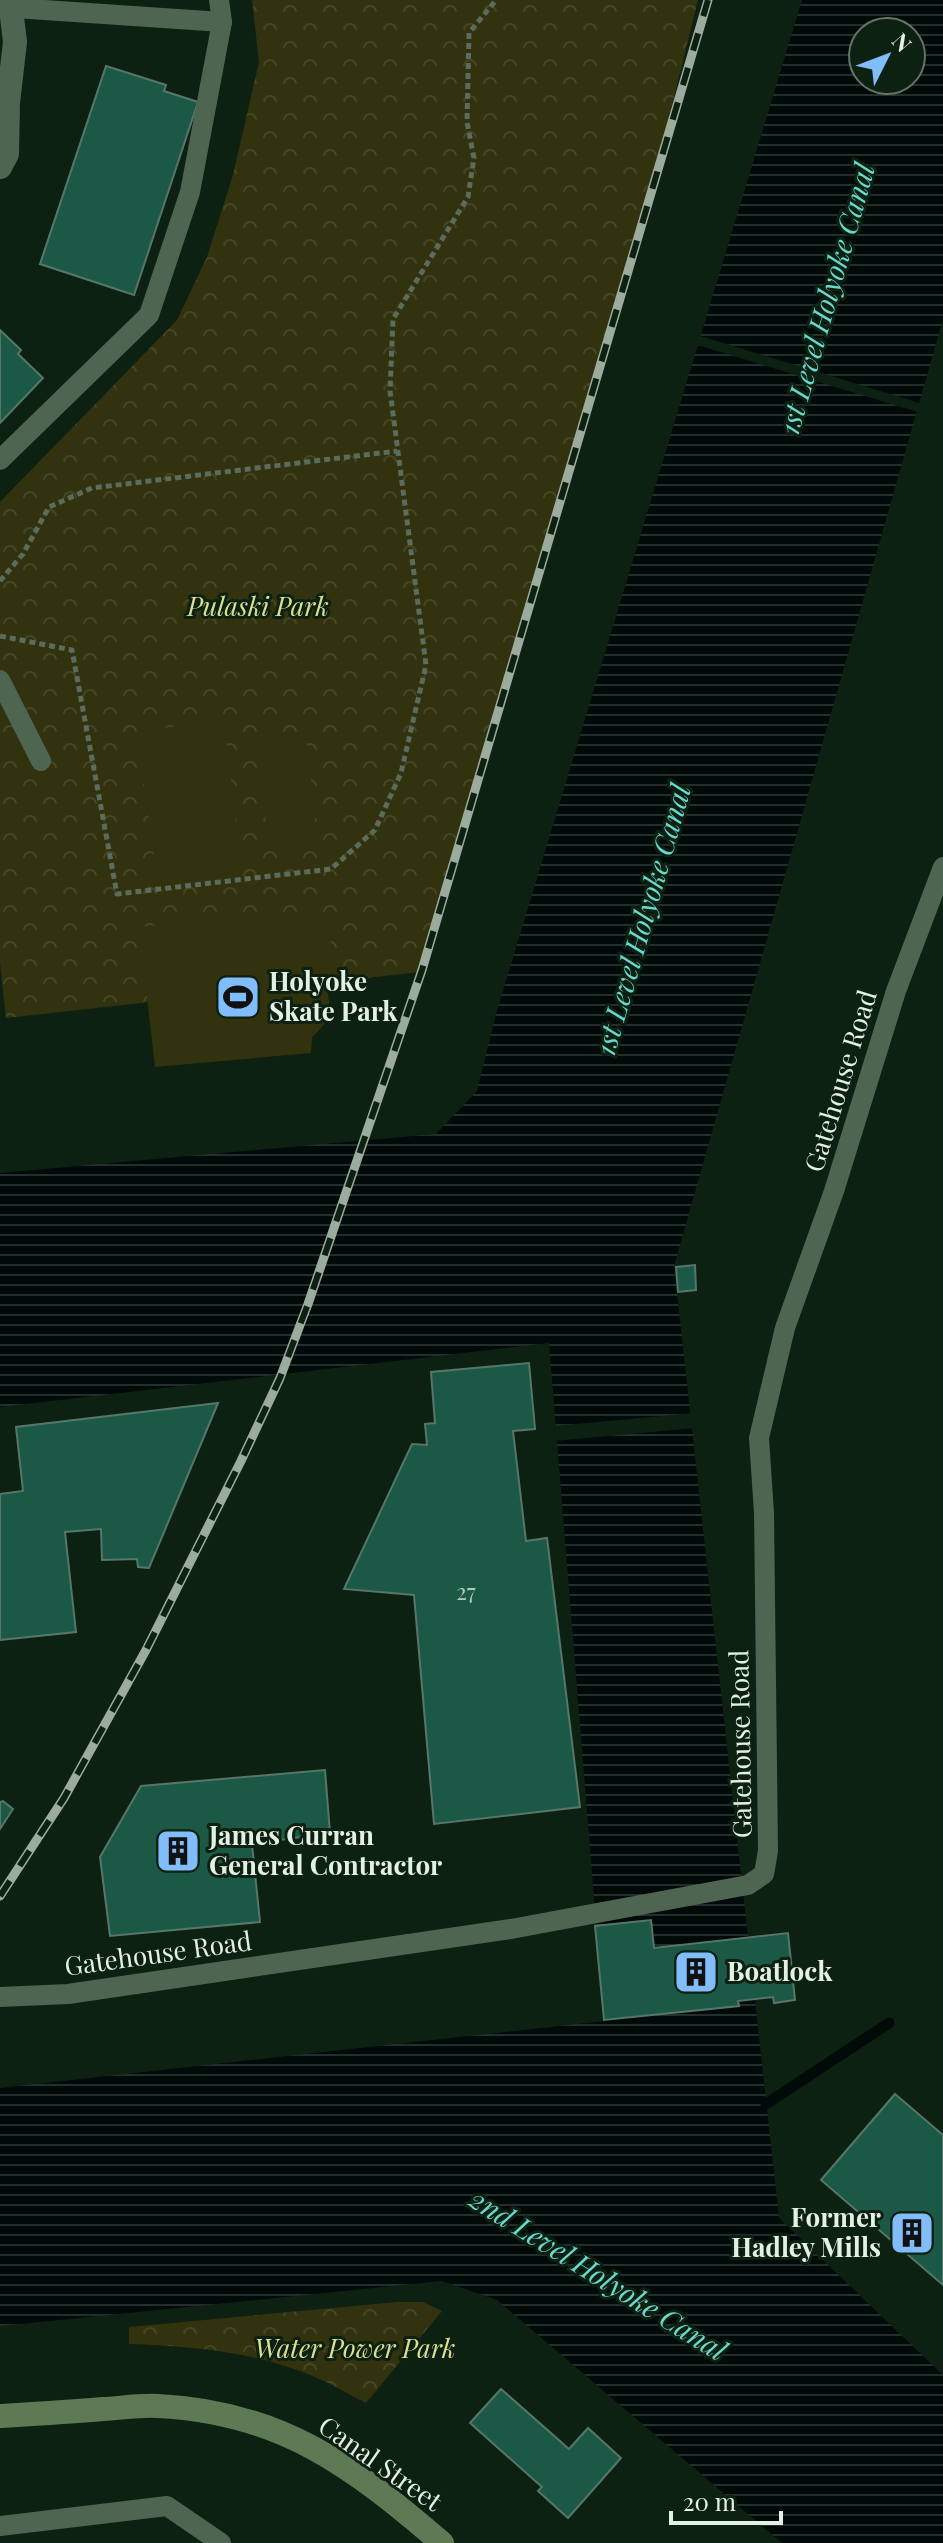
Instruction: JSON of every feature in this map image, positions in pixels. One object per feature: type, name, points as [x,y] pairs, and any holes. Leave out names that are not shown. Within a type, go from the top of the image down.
[{"type":"main road","name":"Canal Street","points":[[0,2416],[155,2406],[218,2411],[264,2425],[304,2442],[400,2507],[442,2543]]},
{"type":"street","points":[[0,167],[7,154],[8,103],[15,42],[7,6]]},
{"type":"lane","points":[[0,460],[149,315],[190,192],[222,22],[219,0]]},
{"type":"lane","points":[[7,6],[222,22]]},
{"type":"lane","points":[[0,680],[41,761]]},
{"type":"lane","name":"Gatehouse Road","points":[[0,1997],[84,1992],[511,1929],[748,1885],[764,1874],[768,1851],[764,1513],[759,1438],[785,1328],[834,1191],[896,991],[943,867]]},
{"type":"lane","points":[[0,2526],[167,2506],[221,2543]]},
{"type":"path","points":[[0,636],[72,650],[117,894],[331,869],[375,830],[401,773],[426,665],[390,391],[393,319],[468,197],[474,158],[467,122],[469,33],[496,0]]},
{"type":"path","points":[[0,581],[23,554],[49,507],[92,488],[397,451]]},
{"type":"green space","name":"Pulaski Park","points":[[252,0],[698,0],[641,230],[420,972],[6,1018],[0,962],[0,502],[177,320],[207,257],[233,175],[259,62]]},
{"type":"green space","points":[[224,721],[242,874],[158,885],[137,731]]},
{"type":"green space","points":[[306,734],[317,839],[268,843],[258,738]]},
{"type":"green space","name":"Holyoke Skate Park","points":[[309,911],[311,921],[327,932],[332,952],[326,966],[311,975],[326,986],[329,1015],[312,1037],[311,1053],[155,1067],[139,927]]},
{"type":"green space","name":"Water Power Park","points":[[423,2302],[442,2311],[366,2403],[295,2369],[248,2356],[177,2346],[129,2344],[129,2327]]},
{"type":"water","points":[[802,0],[943,0],[943,319],[674,1266],[779,2218],[943,2375],[943,2543],[782,2543],[497,2300],[442,2281],[0,2326],[0,2088],[604,2021],[549,1343],[0,1407],[0,1173],[436,1134],[477,1091],[496,1014]]},
{"type":"pier","points":[[697,335],[923,404],[921,413],[694,344]]},
{"type":"pier","points":[[694,1413],[696,1428],[555,1441],[554,1426]]},
{"type":"building","points":[[106,66],[166,85],[164,91],[198,102],[134,295],[40,264]]},
{"type":"building","points":[[0,330],[21,350],[18,354],[43,378],[0,423]]},
{"type":"building","points":[[695,1265],[696,1290],[678,1292],[676,1267]]},
{"type":"building","points":[[529,1363],[535,1429],[513,1431],[526,1541],[547,1538],[580,1807],[434,1824],[414,1595],[344,1589],[412,1444],[427,1445],[425,1424],[435,1423],[431,1372]]},
{"type":"building","points":[[218,1403],[149,1568],[138,1567],[137,1559],[102,1560],[101,1529],[65,1532],[76,1632],[0,1640],[0,1494],[23,1491],[16,1427]]},
{"type":"building","name":"James Curran General Contractor","points":[[325,1770],[330,1833],[252,1844],[260,1922],[110,1936],[100,1857],[141,1786]]},
{"type":"building","points":[[0,1802],[13,1809],[0,1829]]},
{"type":"building","name":"Boatlock","points":[[651,1920],[654,1948],[788,1933],[795,2000],[774,2003],[773,1997],[738,2001],[739,2006],[604,2020],[595,1926]]},
{"type":"building","name":"Former Hadley Mills","points":[[895,2094],[943,2135],[943,2285],[821,2180]]},
{"type":"building","points":[[501,2389],[569,2449],[588,2428],[621,2458],[568,2518],[538,2491],[542,2487],[470,2423]]},
{"type":"waterway","points":[[766,2104],[889,2023]]},
{"type":"railway","points":[[0,1896],[64,1798],[146,1650],[280,1378],[308,1304],[422,970],[708,0]]},
{"type":"place","name":"Holyoke Skate Park","points":[[238,997]]},
{"type":"place","name":"James Curran General Contractor","points":[[178,1851]]},
{"type":"place","name":"Boatlock","points":[[696,1972]]},
{"type":"place","name":"Former Hadley Mills","points":[[912,2233]]},
{"type":"water label","name":"1st Level Holyoke Canal","points":[[827,299]]},
{"type":"water label","name":"1st Level Holyoke Canal","points":[[643,920]]},
{"type":"water label","name":"2nd Level Holyoke Canal","points":[[598,2275]]}]
